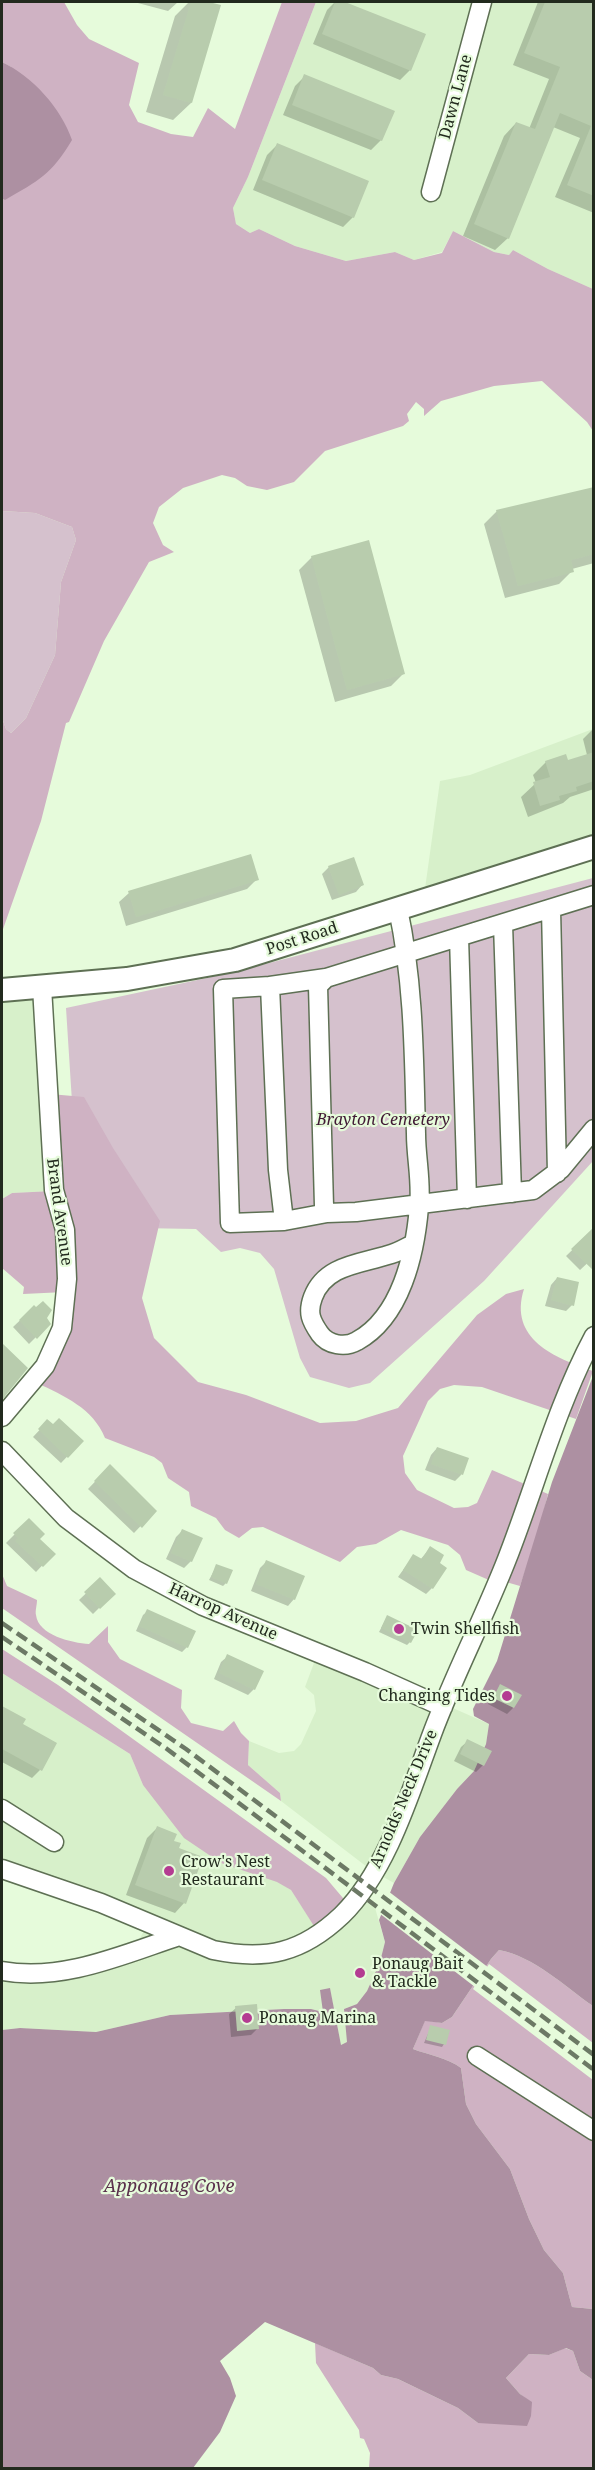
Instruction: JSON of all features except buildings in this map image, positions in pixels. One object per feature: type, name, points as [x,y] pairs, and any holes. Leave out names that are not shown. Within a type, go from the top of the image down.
[{"type":"main road","name":"Post Road","points":[[2,990],[127,979],[236,960],[594,847]]},
{"type":"street","name":"Dawn Lane","points":[[431,192],[482,2]]},
{"type":"street","points":[[594,895],[326,978],[270,986],[223,989],[230,1223],[284,1221],[327,1213],[420,1205],[533,1190],[557,1173],[594,1129]]},
{"type":"street","points":[[398,909],[407,953],[414,1031],[420,1205],[413,1244],[407,1269],[393,1303],[372,1332],[353,1343],[335,1345],[323,1338],[311,1321],[309,1308],[318,1285],[340,1269],[390,1255],[413,1244]]},
{"type":"street","points":[[551,909],[557,1173]]},
{"type":"street","points":[[503,924],[512,1193]]},
{"type":"street","points":[[459,937],[467,1199]]},
{"type":"street","points":[[326,978],[318,986],[324,1206],[327,1213]]},
{"type":"street","points":[[270,986],[278,1170],[284,1221]]},
{"type":"street","name":"Brand Avenue","points":[[2,1418],[45,1366],[62,1328],[68,1279],[64,1230],[54,1190],[42,987]]},
{"type":"street","name":"Arnolds Neck Drive","points":[[2,1869],[100,1903],[213,1950],[237,1954],[267,1955],[305,1944],[340,1916],[354,1902],[386,1849],[506,1562],[580,1361],[594,1336]]},
{"type":"street","name":"Harrop Avenue","points":[[2,1451],[66,1518],[134,1569],[203,1606],[444,1707]]},
{"type":"street","points":[[2,1809],[54,1842]]},
{"type":"street","points":[[2,1971],[22,1975],[46,1974],[92,1965],[179,1936]]},
{"type":"street","points":[[477,2056],[594,2131]]},
{"type":"shaded area","points":[[2,2],[64,2],[77,25],[89,39],[139,63],[129,105],[138,122],[171,134],[193,137],[208,108],[235,129],[282,2],[316,2],[248,177],[233,208],[236,224],[250,233],[259,229],[295,246],[346,261],[395,252],[414,260],[442,253],[453,231],[494,252],[509,255],[513,250],[593,289],[593,431],[587,422],[542,381],[494,386],[441,401],[424,416],[424,409],[416,402],[407,414],[409,421],[403,426],[325,451],[294,482],[267,490],[247,486],[235,478],[222,475],[183,488],[159,507],[153,523],[163,545],[174,552],[149,562],[104,641],[69,722],[66,723],[41,821],[2,932],[2,718],[6,729],[11,733],[26,718],[55,655],[61,582],[76,540],[72,527],[35,513],[2,511],[2,199],[5,200],[11,67],[2,62]]},
{"type":"shaded area","points":[[316,2],[593,2],[593,289],[513,250],[509,255],[494,252],[453,231],[442,252],[414,260],[395,252],[346,261],[295,246],[259,229],[250,233],[236,224],[233,208],[248,177]]},
{"type":"shaded area","points":[[593,729],[593,850],[423,903],[440,781],[470,775]]},
{"type":"shaded area","points":[[2,991],[45,993],[54,1191],[12,1193],[2,1199]]},
{"type":"shaded area","points":[[50,1094],[84,1097],[113,1148],[160,1221],[142,1298],[154,1338],[198,1382],[246,1395],[320,1423],[356,1421],[398,1408],[477,1315],[506,1294],[524,1289],[521,1306],[523,1321],[538,1344],[564,1360],[593,1371],[576,1419],[482,1387],[454,1385],[440,1389],[428,1401],[403,1456],[405,1473],[417,1490],[454,1508],[468,1507],[477,1503],[492,1470],[548,1494],[538,1534],[520,1586],[499,1580],[498,1584],[466,1570],[460,1555],[448,1545],[401,1530],[376,1544],[357,1547],[340,1562],[263,1527],[252,1528],[239,1538],[225,1530],[216,1518],[191,1506],[189,1492],[168,1478],[162,1463],[154,1457],[105,1438],[93,1419],[77,1404],[37,1383],[65,1292],[23,1294],[24,1287],[2,1268],[2,1199],[12,1193],[53,1191]]},
{"type":"shaded area","points":[[2,1574],[7,1586],[37,1600],[38,1622],[49,1633],[57,1637],[89,1644],[108,1626],[108,1642],[120,1659],[182,1690],[181,1708],[191,1723],[223,1731],[234,1721],[249,1741],[248,1765],[280,1793],[281,1801],[2,1608]]},
{"type":"shaded area","points":[[2,1649],[58,1685],[326,1878],[348,1904],[319,1934],[291,1890],[277,1882],[221,1863],[184,1838],[143,1785],[130,1754],[2,1673]]},
{"type":"shaded area","points":[[317,1655],[489,1724],[486,1744],[474,1771],[420,1837],[394,1883],[371,1870],[281,1801],[280,1793],[248,1765],[249,1741],[279,1753],[294,1751],[301,1744],[316,1711],[314,1695],[305,1687]]},
{"type":"shaded area","points":[[2,1673],[130,1754],[143,1785],[291,1890],[319,1933],[353,1908],[373,1901],[385,1942],[380,1962],[367,1991],[357,2004],[344,2009],[348,2042],[341,2046],[330,1989],[323,2012],[311,2009],[284,2009],[170,2015],[96,2032],[20,2028],[2,2030],[2,1972],[127,1963],[147,1925],[2,1870]]},
{"type":"shaded area","points":[[499,1950],[537,1966],[593,2006],[593,2043],[489,1964],[473,1989],[593,2080],[593,2309],[572,2307],[563,2273],[544,2250],[529,2219],[510,2169],[476,2124],[466,2104],[461,2068],[444,2059],[413,2049],[425,2020],[442,2023],[452,2017],[491,1959]]},
{"type":"shaded area","points":[[315,2343],[373,2368],[381,2375],[398,2379],[458,2408],[478,2423],[531,2403],[506,2378],[529,2354],[549,2355],[565,2348],[573,2351],[580,2371],[593,2380],[593,2468],[369,2468],[370,2453],[364,2439],[360,2438],[359,2430],[316,2363]]},
{"type":"green space","points":[[2,511],[35,513],[72,527],[76,540],[61,582],[55,655],[26,718],[11,733],[6,729],[2,718]]},
{"type":"green space","name":"Brayton Cemetery","points":[[593,878],[593,1161],[484,1281],[370,1383],[349,1388],[310,1377],[300,1358],[274,1269],[260,1253],[240,1248],[221,1252],[196,1229],[80,1227],[66,1008],[235,972]]},
{"type":"water","points":[[2,62],[35,85],[53,105],[72,140],[51,169],[5,200],[2,199]]},
{"type":"water","name":"Apponaug Cove","points":[[593,1376],[593,2006],[537,1966],[499,1950],[452,2017],[442,2023],[425,2021],[413,2049],[444,2059],[461,2068],[466,2104],[476,2124],[510,2169],[529,2219],[544,2250],[563,2273],[572,2307],[593,2309],[593,2380],[580,2371],[573,2351],[566,2348],[549,2355],[529,2354],[506,2378],[520,2394],[532,2402],[531,2416],[527,2426],[478,2423],[458,2408],[398,2379],[381,2375],[373,2368],[265,2322],[220,2361],[230,2378],[236,2396],[220,2432],[193,2468],[2,2468],[2,2030],[20,2028],[96,2032],[170,2015],[284,2009],[311,2009],[323,2012],[320,1990],[330,1988],[341,2045],[347,2042],[344,2009],[357,2004],[367,1991],[380,1962],[385,1942],[379,1920],[394,1883],[420,1837],[474,1771],[486,1744],[489,1724],[474,1716],[473,1709],[497,1661],[552,1482]]},
{"type":"pier","points":[[388,1891],[489,1968],[475,1987],[379,1913]]},
{"type":"railway","points":[[2,1623],[186,1749],[594,2055]]},
{"type":"railway","points":[[2,1637],[167,1749],[594,2070]]},
{"type":"place","name":"Twin Shellfish","points":[[399,1629]]},
{"type":"place","name":"Changing Tides","points":[[507,1696]]},
{"type":"place","name":"Crow's Nest Restaurant","points":[[169,1871]]},
{"type":"place","name":"Ponaug Bait & Tackle","points":[[360,1973]]},
{"type":"place","name":"Ponaug Marina","points":[[247,2018]]}]
